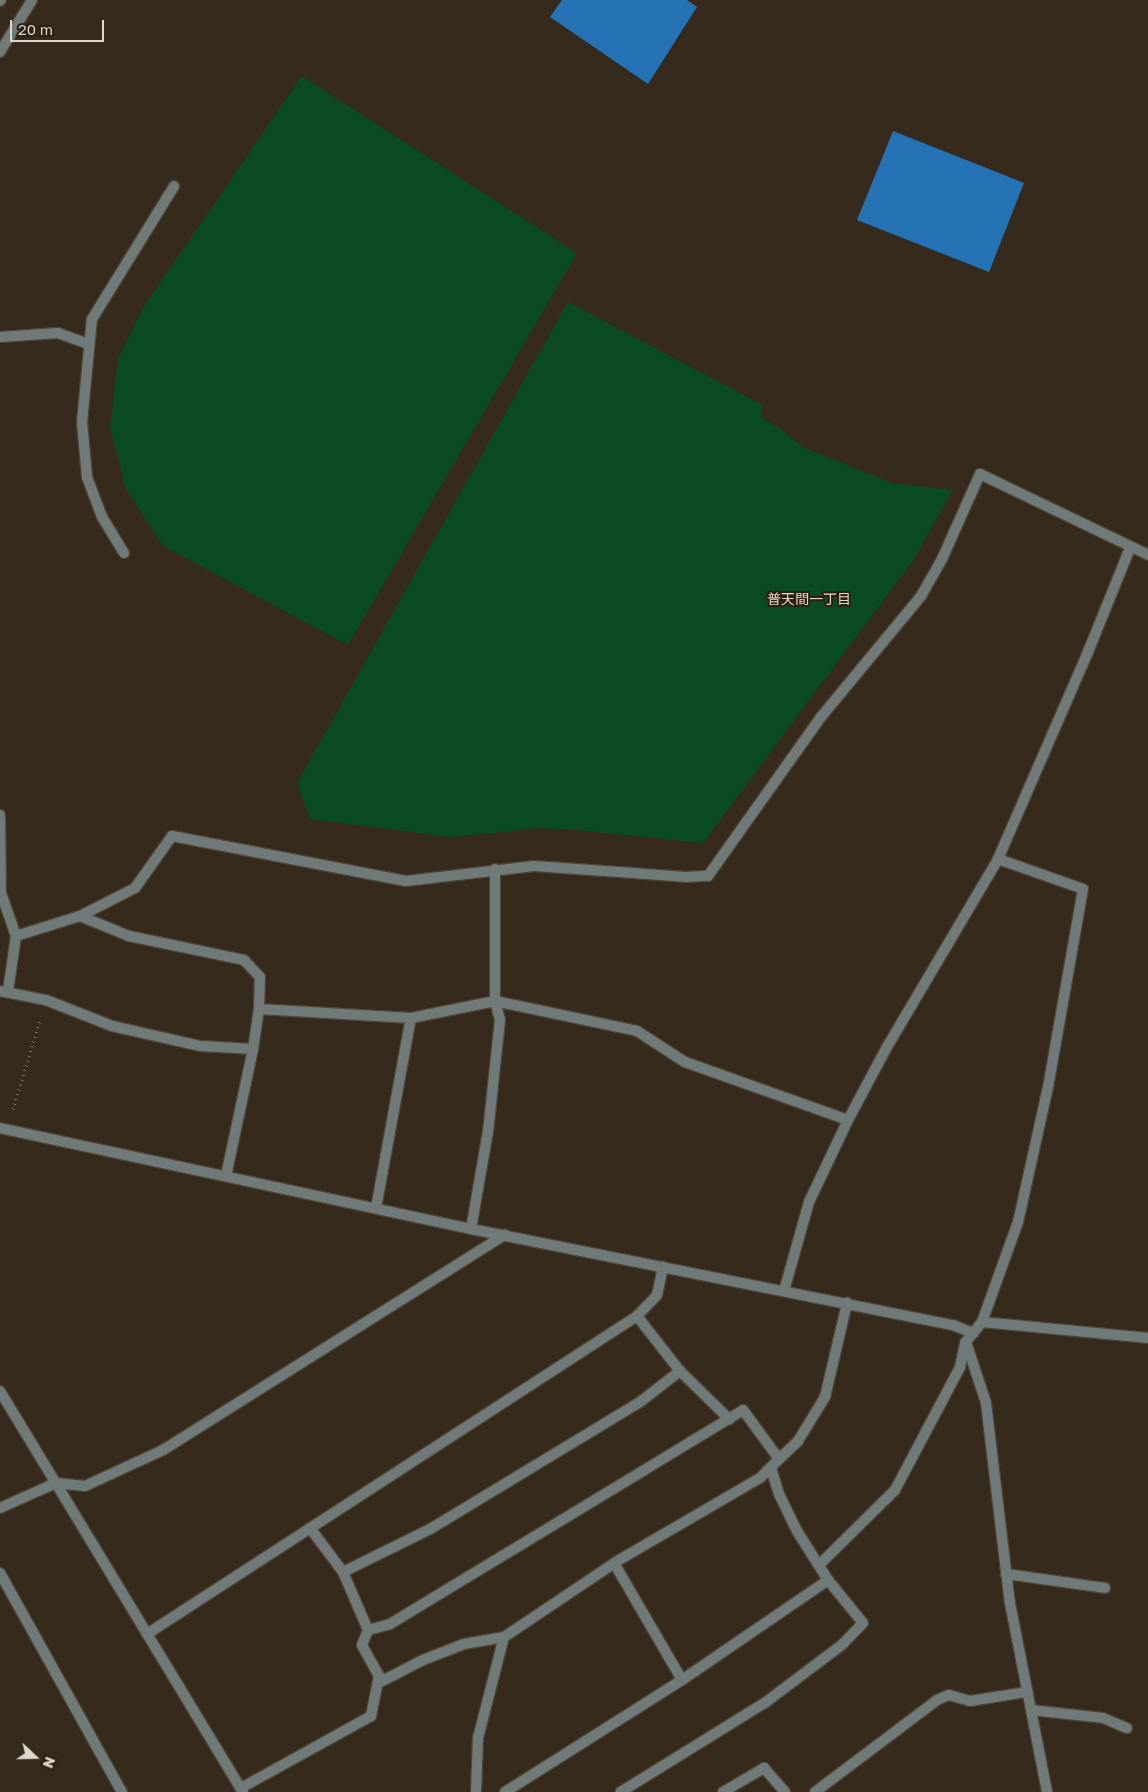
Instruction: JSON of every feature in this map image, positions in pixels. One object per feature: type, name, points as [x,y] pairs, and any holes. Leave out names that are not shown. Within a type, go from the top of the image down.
[{"type":"street","points":[[0,52],[32,0]]},
{"type":"street","points":[[124,552],[102,517],[87,477],[82,422],[92,319],[174,186]]},
{"type":"street","points":[[0,337],[58,333],[89,344]]},
{"type":"street","points":[[16,936],[80,916],[135,888],[172,836],[406,880],[534,866],[686,877],[708,876],[821,717],[921,596],[942,560],[980,474],[1130,548],[1148,555]]},
{"type":"street","points":[[784,1291],[810,1202],[848,1120],[887,1048],[998,859],[1088,652],[1130,548]]},
{"type":"street","points":[[0,815],[1,893],[16,936],[4,991],[46,1000],[112,1026],[202,1046],[253,1049]]},
{"type":"street","points":[[818,1565],[895,1490],[960,1367],[966,1342],[982,1322],[1018,1222],[1048,1087],[1082,889],[998,859]]},
{"type":"street","points":[[471,1229],[488,1132],[500,1020],[495,1001],[494,869]]},
{"type":"street","points":[[80,916],[129,936],[244,960],[260,977],[259,1009],[253,1049],[226,1176]]},
{"type":"street","points":[[259,1009],[411,1018],[495,1001],[637,1032],[685,1062],[848,1120]]},
{"type":"street","points":[[376,1208],[411,1018]]},
{"type":"street","points":[[4,1129],[504,1236],[847,1302],[953,1325],[973,1333]]},
{"type":"street","points":[[0,1508],[56,1483],[85,1486],[162,1450],[504,1236]]},
{"type":"street","points":[[147,1634],[637,1316],[657,1295],[663,1267]]},
{"type":"street","points":[[378,1684],[423,1660],[464,1644],[504,1637],[614,1563],[760,1478],[798,1441],[825,1397],[847,1302]]},
{"type":"street","points":[[637,1316],[680,1371],[729,1419]]},
{"type":"street","points":[[982,1322],[1148,1338]]},
{"type":"street","points":[[966,1342],[986,1403],[1006,1574],[1047,1792]]},
{"type":"street","points":[[344,1572],[432,1528],[640,1402],[680,1371]]},
{"type":"street","points":[[0,1391],[242,1790],[371,1716],[380,1676],[362,1645],[368,1630],[344,1572],[310,1528]]},
{"type":"street","points":[[368,1630],[390,1624],[743,1410],[780,1459]]},
{"type":"street","points":[[621,1792],[766,1702],[843,1644],[863,1623],[828,1580],[797,1531],[779,1494],[770,1468]]},
{"type":"street","points":[[614,1563],[682,1680]]},
{"type":"street","points":[[0,1573],[122,1792]]},
{"type":"street","points":[[1006,1574],[1105,1588]]},
{"type":"street","points":[[505,1792],[682,1680],[828,1580]]},
{"type":"street","points":[[476,1792],[478,1738],[504,1637]]},
{"type":"street","points":[[815,1792],[937,1700],[949,1695],[970,1701],[1027,1692]]},
{"type":"street","points":[[1031,1710],[1103,1718],[1127,1728]]},
{"type":"street","points":[[723,1792],[764,1768],[784,1792]]},
{"type":"path","points":[[4,1129],[46,1000]]},
{"type":"green space","points":[[302,76],[577,253],[348,645],[163,546],[126,489],[110,427],[118,358],[142,309]]},
{"type":"green space","points":[[568,302],[761,404],[762,418],[779,428],[803,447],[892,483],[953,490],[914,559],[703,843],[577,830],[538,828],[452,837],[310,819],[297,783]]},
{"type":"water","points":[[562,0],[687,0],[697,7],[648,84],[550,17]]},
{"type":"water","points":[[893,131],[1024,183],[989,272],[857,220]]},
{"type":"district","name":"普天間一丁目","points":[[809,599]]}]
